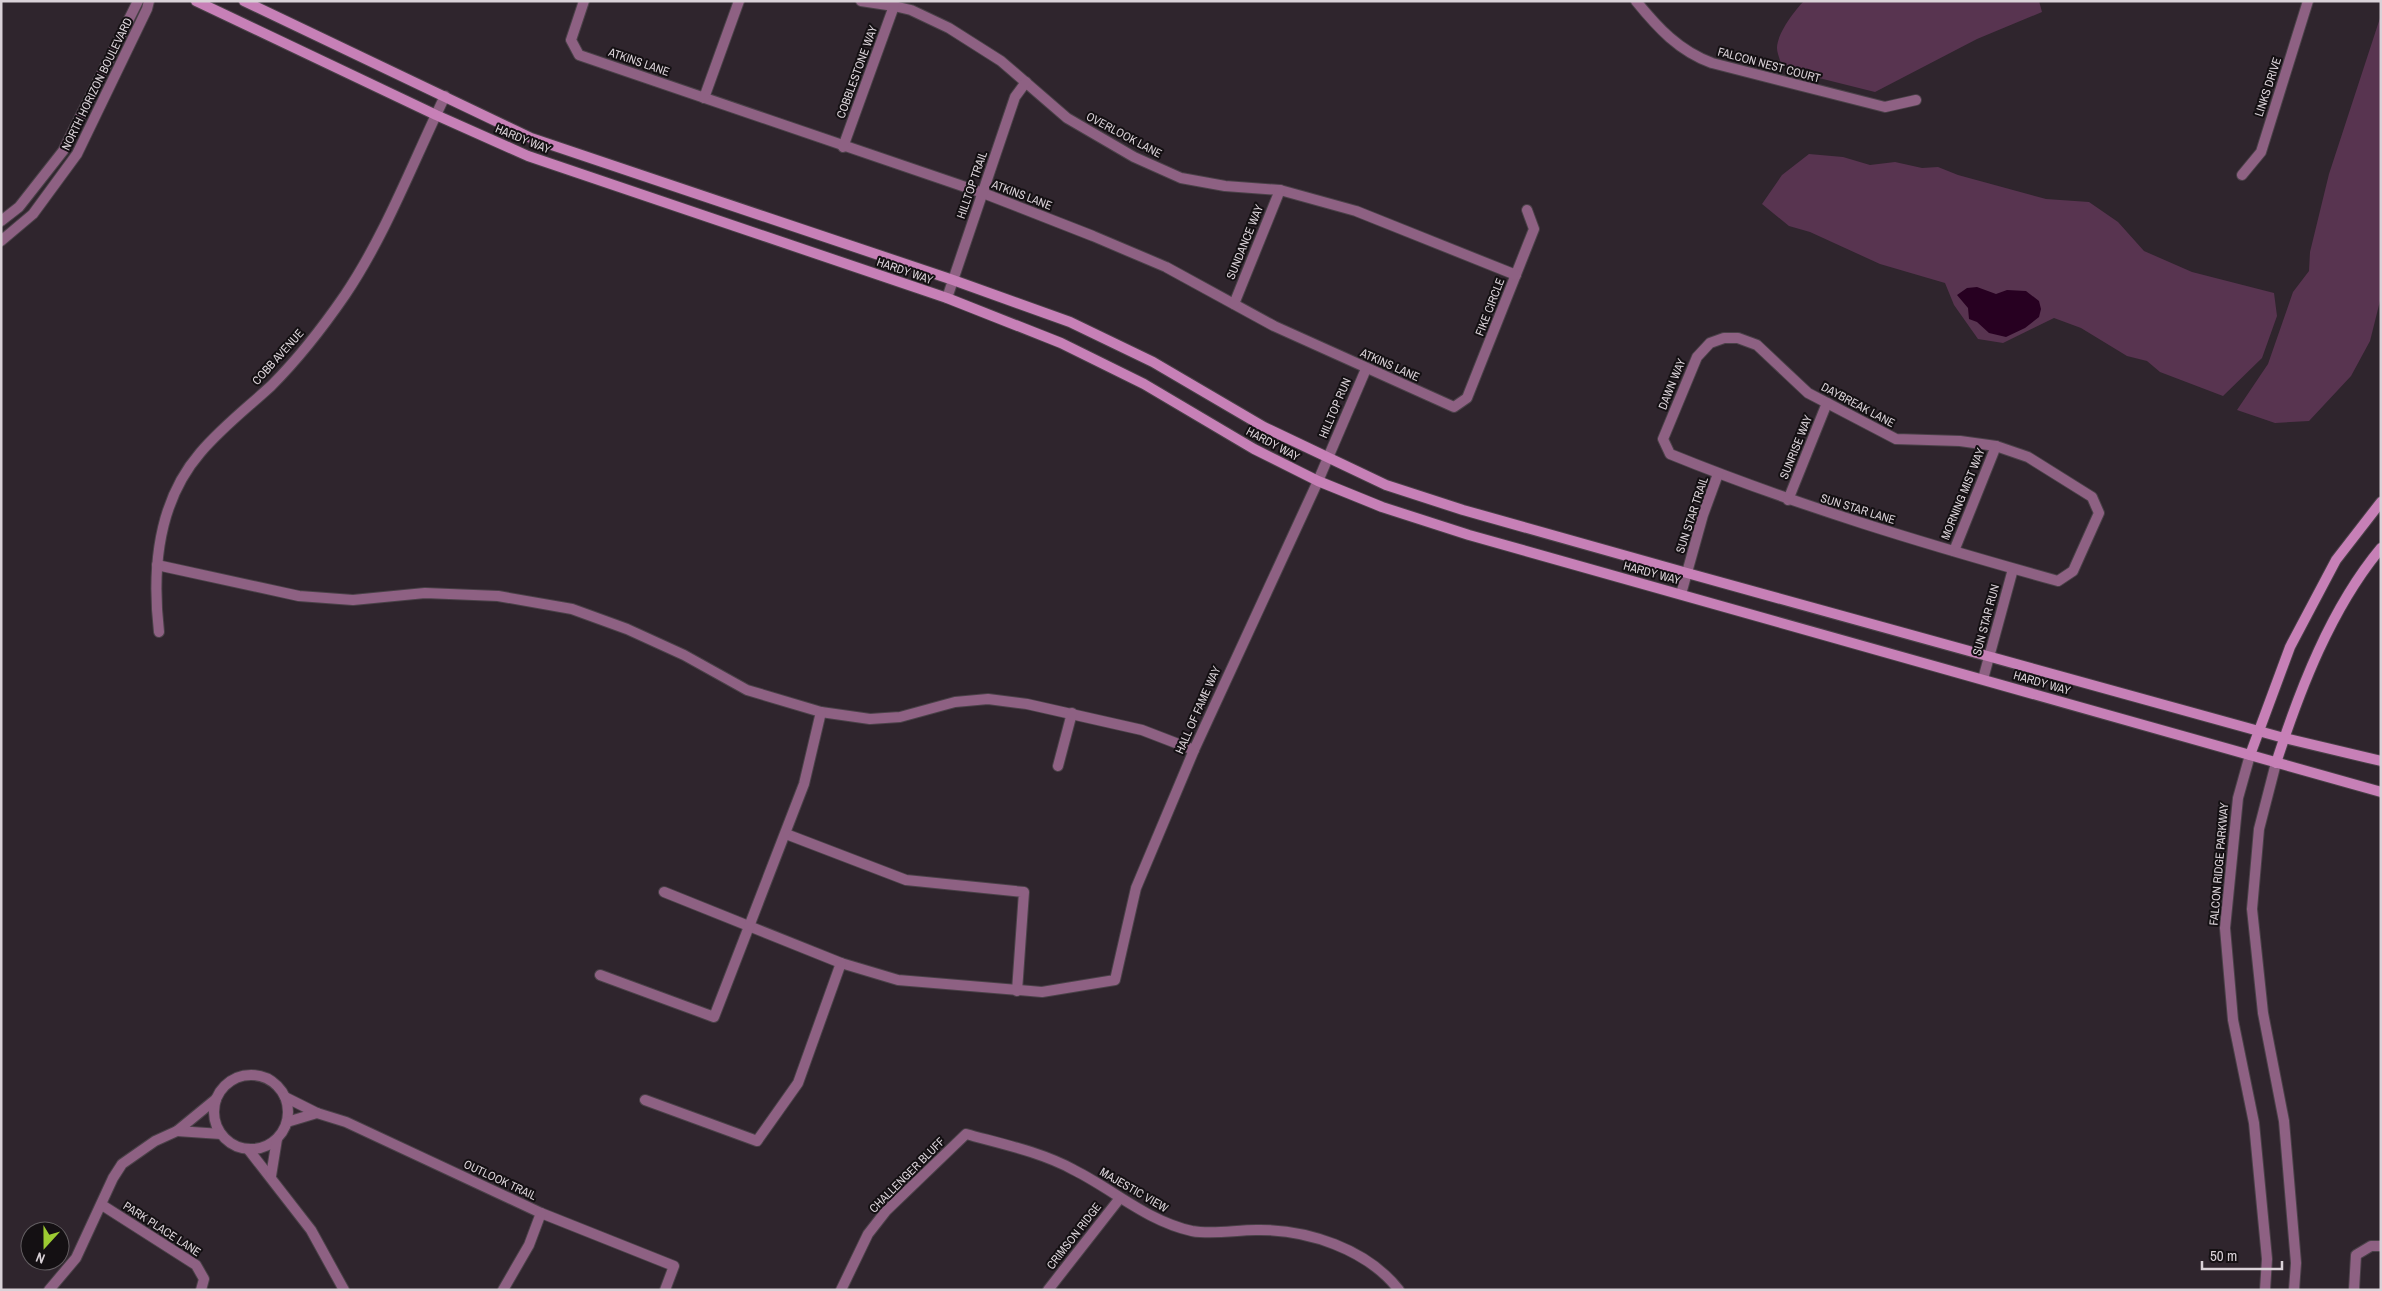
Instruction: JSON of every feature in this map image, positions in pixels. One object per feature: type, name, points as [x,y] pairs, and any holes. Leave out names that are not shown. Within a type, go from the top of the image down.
[{"type":"main road","name":"HARDY WAY","points":[[196,1],[436,115],[528,156],[947,298],[1061,343],[1144,384],[1254,449],[1318,481],[1382,507],[1469,535],[2381,792]]},
{"type":"main road","name":"HARDY WAY","points":[[244,1],[531,138],[953,280],[1070,322],[1153,362],[1264,427],[1386,485],[1463,510],[1687,573],[2284,738],[2381,761]]},
{"type":"main road","name":"FALCON RIDGE PARKWAY","points":[[2250,754],[2290,647],[2336,560],[2381,502]]},
{"type":"main road","points":[[2276,763],[2307,676],[2358,576],[2381,548]]},
{"type":"street","name":"NORTH HORIZON BOULEVARD","points":[[1,221],[19,206],[63,150],[138,1]]},
{"type":"street","name":"NORTH HORIZON BOULEVARD","points":[[1,241],[33,214],[77,154],[147,9],[149,1]]},
{"type":"street","name":"ATKINS LANE","points":[[584,1],[571,40],[579,55],[843,147],[983,193],[1130,252],[1166,268],[1274,326],[1454,407]]},
{"type":"street","points":[[704,98],[739,1]]},
{"type":"street","name":"OVERLOOK LANE","points":[[861,1],[910,10],[949,28],[1001,61],[1067,118],[1134,157],[1181,178],[1225,186],[1280,190],[1356,211],[1516,275]]},
{"type":"street","name":"FALCON NEST COURT","points":[[1636,1],[1672,42],[1696,57],[1712,63],[1885,107],[1916,100]]},
{"type":"street","name":"LINKS DRIVE","points":[[2242,175],[2261,152],[2308,1]]},
{"type":"street","name":"COBBLESTONE WAY","points":[[843,147],[894,6]]},
{"type":"street","name":"HILLTOP TRAIL","points":[[947,298],[1015,97],[1026,82]]},
{"type":"street","name":"COBB AVENUE","points":[[160,632],[156,604],[157,565],[163,524],[183,479],[198,455],[272,385],[305,348],[345,295],[377,238],[445,96]]},
{"type":"street","name":"SUNDANCE WAY","points":[[1234,304],[1280,190]]},
{"type":"street","name":"FIKE CIRCLE","points":[[1454,407],[1467,398],[1534,229],[1527,210]]},
{"type":"street","name":"DAYBREAK LANE","points":[[1710,344],[1724,338],[1738,338],[1757,345],[1808,392],[1896,439],[1960,441],[1996,446],[2028,457],[2092,496],[2099,513],[2073,571],[2058,581]]},
{"type":"street","name":"DAWN WAY","points":[[1663,439],[1696,357],[1710,344]]},
{"type":"street","name":"HILLTOP RUN","points":[[1327,458],[1366,369]]},
{"type":"street","name":"SUNRISE WAY","points":[[1788,500],[1827,403]]},
{"type":"street","name":"SUN STAR LANE","points":[[1663,439],[1670,454],[1788,500],[1855,523],[2058,581]]},
{"type":"street","name":"MORNING MIST WAY","points":[[1954,551],[1996,446]]},
{"type":"street","name":"HALL OF FAME WAY","points":[[1017,991],[1042,992],[1115,980],[1136,888],[1194,750],[1327,458]]},
{"type":"street","name":"SUN STAR TRAIL","points":[[1681,594],[1703,515],[1718,474]]},
{"type":"street","points":[[157,565],[299,596],[353,600],[425,593],[498,596],[572,609],[627,629],[684,655],[747,690],[821,712],[870,719],[900,717],[955,702],[988,699],[1072,713],[1142,730],[1194,750]]},
{"type":"street","name":"SUN STAR RUN","points":[[1983,679],[2013,569]]},
{"type":"street","points":[[600,975],[714,1017],[804,784],[821,712]]},
{"type":"street","points":[[1058,766],[1072,713]]},
{"type":"street","name":"FALCON RIDGE PARKWAY","points":[[2250,754],[2238,798],[2225,928],[2233,1020],[2254,1123],[2267,1259],[2265,1290]]},
{"type":"street","points":[[2276,763],[2259,830],[2252,909],[2263,1013],[2284,1121],[2296,1263],[2294,1290]]},
{"type":"street","points":[[664,892],[841,963],[898,980],[1017,991],[1024,892],[906,880],[786,834]]},
{"type":"street","points":[[645,1100],[757,1141],[798,1082],[841,963]]},
{"type":"street","points":[[271,1176],[277,1139],[287,1122],[288,1105],[285,1097],[278,1086],[268,1079],[250,1075],[232,1080],[222,1088],[216,1099],[214,1114],[221,1134],[233,1144],[248,1149],[259,1148],[277,1139]]},
{"type":"street","name":"OUTLOOK TRAIL","points":[[285,1097],[317,1113],[346,1122],[541,1213],[674,1266],[665,1290]]},
{"type":"street","points":[[49,1290],[76,1258],[113,1178],[122,1164],[155,1142],[176,1132],[216,1099]]},
{"type":"street","points":[[287,1122],[317,1113]]},
{"type":"street","points":[[176,1132],[221,1134]]},
{"type":"street","name":"MAJESTIC VIEW","points":[[966,1134],[1042,1156],[1065,1166],[1164,1223],[1194,1231],[1257,1230],[1288,1232],[1316,1238],[1342,1248],[1372,1265],[1399,1290]]},
{"type":"street","name":"CHALLENGER BLUFF","points":[[841,1290],[868,1234],[886,1212],[966,1134]]},
{"type":"street","points":[[248,1149],[271,1176],[311,1230],[344,1290]]},
{"type":"street","name":"CRIMSON RIDGE","points":[[1048,1290],[1120,1198]]},
{"type":"street","name":"PARK PLACE LANE","points":[[102,1205],[196,1265],[204,1279],[201,1290]]},
{"type":"street","points":[[503,1290],[529,1245],[541,1213]]},
{"type":"street","points":[[2354,1290],[2356,1255],[2371,1246],[2381,1246]]},
{"type":"shaded area","points":[[1804,1],[2039,1],[2042,12],[1977,39],[1875,92],[1803,74],[1781,64],[1777,52],[1780,36],[1791,17]]},
{"type":"shaded area","points":[[2381,15],[2381,297],[2370,341],[2351,376],[2309,421],[2275,423],[2237,410],[2268,364],[2293,292],[2309,271],[2310,252],[2329,174]]},
{"type":"shaded area","points":[[1809,154],[1843,157],[1870,165],[1895,162],[1922,168],[1938,167],[1958,175],[2046,199],[2089,202],[2118,222],[2144,251],[2192,272],[2274,293],[2277,316],[2262,358],[2223,396],[2160,372],[2147,361],[2127,356],[2081,328],[2054,318],[2003,343],[1978,339],[1954,305],[1945,283],[1880,264],[1810,232],[1789,226],[1762,204],[1782,175]]},
{"type":"shaded area","points":[[1977,287],[1996,294],[2007,290],[2026,291],[2039,301],[2041,309],[2039,317],[2025,328],[2006,337],[1989,333],[1977,322],[1969,319],[1968,308],[1957,295],[1967,288]]}]
